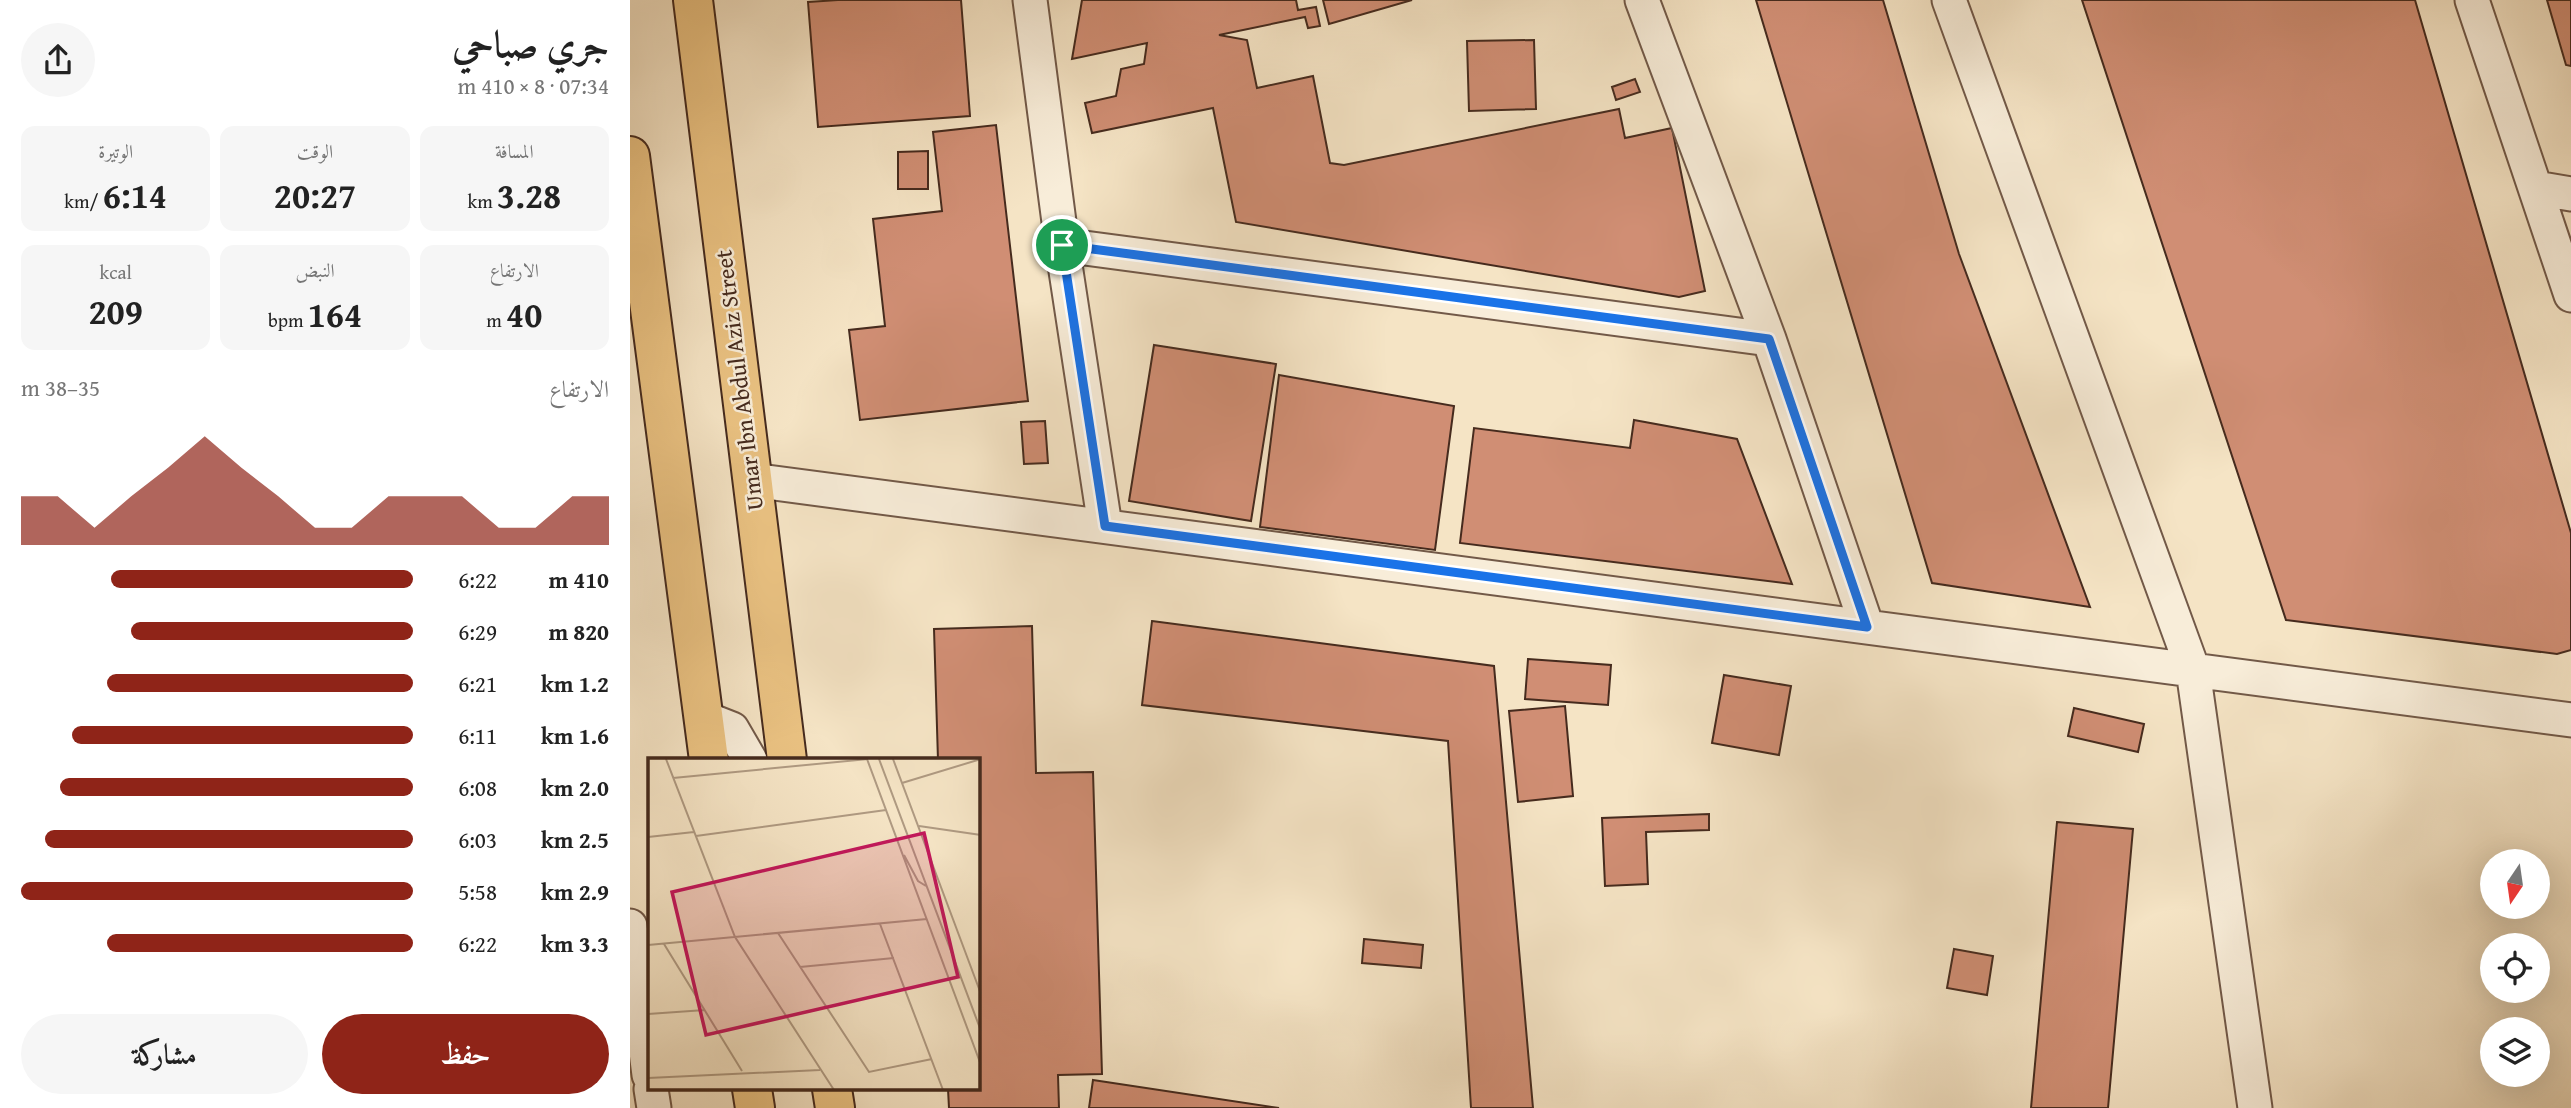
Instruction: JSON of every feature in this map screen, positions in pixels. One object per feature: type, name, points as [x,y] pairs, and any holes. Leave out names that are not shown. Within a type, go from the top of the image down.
[{"type":"main road","name":"Umar Ibn Abdul Aziz Street","points":[[693,0],[787,758]]},
{"type":"main road","points":[[630,156],[709,758]]},
{"type":"main road","points":[[752,1090],[755,1108]]},
{"type":"main road","points":[[832,1090],[835,1108]]},
{"type":"street","points":[[1030,0],[1062,245],[1105,526]]},
{"type":"street","points":[[1642,0],[1769,339],[1867,627]]},
{"type":"street","points":[[1949,0],[2193,670],[2255,1108]]},
{"type":"street","points":[[2472,0],[2571,295]]},
{"type":"street","points":[[2535,188],[2571,194]]},
{"type":"street","points":[[1062,245],[1769,339]]},
{"type":"street","points":[[751,480],[2571,720]]},
{"type":"street","points":[[704,718],[732,729],[749,758]]},
{"type":"street","points":[[630,926],[648,1067]]},
{"type":"street","points":[[651,1090],[654,1108]]},
{"type":"building","points":[[961,0],[970,116],[818,127],[808,2]]},
{"type":"building","points":[[1082,0],[1296,0],[1298,10],[1316,7],[1320,26],[1308,28],[1305,17],[1219,35],[1247,40],[1257,88],[1313,76],[1330,163],[1344,165],[1619,109],[1625,138],[1672,128],[1705,291],[1679,297],[1236,222],[1213,108],[1092,133],[1085,103],[1116,96],[1121,69],[1144,64],[1147,43],[1072,59]]},
{"type":"building","points":[[1323,0],[1412,0],[1329,24]]},
{"type":"building","points":[[1756,0],[1883,0],[1959,254],[2090,607],[1932,583]]},
{"type":"building","points":[[2082,0],[2415,0],[2571,533],[2571,650],[2557,654],[2286,620]]},
{"type":"building","points":[[2547,0],[2571,0],[2571,66],[2566,65]]},
{"type":"building","points":[[1534,40],[1536,109],[1469,111],[1467,41]]},
{"type":"building","points":[[1635,79],[1640,92],[1616,100],[1612,87]]},
{"type":"building","points":[[996,125],[1028,401],[860,420],[849,330],[885,326],[873,219],[942,211],[933,132]]},
{"type":"building","points":[[928,151],[928,189],[898,189],[898,152]]},
{"type":"building","points":[[1154,345],[1276,364],[1251,521],[1129,501]]},
{"type":"building","points":[[1279,375],[1454,406],[1435,550],[1260,527]]},
{"type":"building","points":[[1634,420],[1737,439],[1792,584],[1460,543],[1474,428],[1630,448]]},
{"type":"building","points":[[1045,421],[1048,463],[1024,464],[1021,422]]},
{"type":"building","points":[[1152,621],[1494,666],[1533,1108],[1471,1108],[1448,741],[1142,705]]},
{"type":"building","points":[[1032,626],[1036,773],[1093,772],[1102,1074],[1058,1075],[1059,1108],[949,1108],[948,1090],[980,1090],[980,758],[938,758],[934,629]]},
{"type":"building","points":[[1528,659],[1611,665],[1608,705],[1525,699]]},
{"type":"building","points":[[1724,675],[1791,686],[1779,755],[1712,743]]},
{"type":"building","points":[[1565,706],[1573,796],[1518,802],[1509,711]]},
{"type":"building","points":[[2074,708],[2144,724],[2138,752],[2068,736]]},
{"type":"building","points":[[1709,814],[1709,830],[1646,832],[1648,884],[1605,886],[1602,818]]},
{"type":"building","points":[[2057,822],[2133,829],[2108,1108],[2031,1108]]},
{"type":"building","points":[[1364,939],[1423,945],[1421,968],[1362,963]]},
{"type":"building","points":[[1954,949],[1993,956],[1987,995],[1947,988]]},
{"type":"building","points":[[1093,1080],[1279,1108],[1089,1108]]},
{"type":"route","points":[[1062,245],[1769,339],[1867,627],[1105,526],[1062,245]]}]
